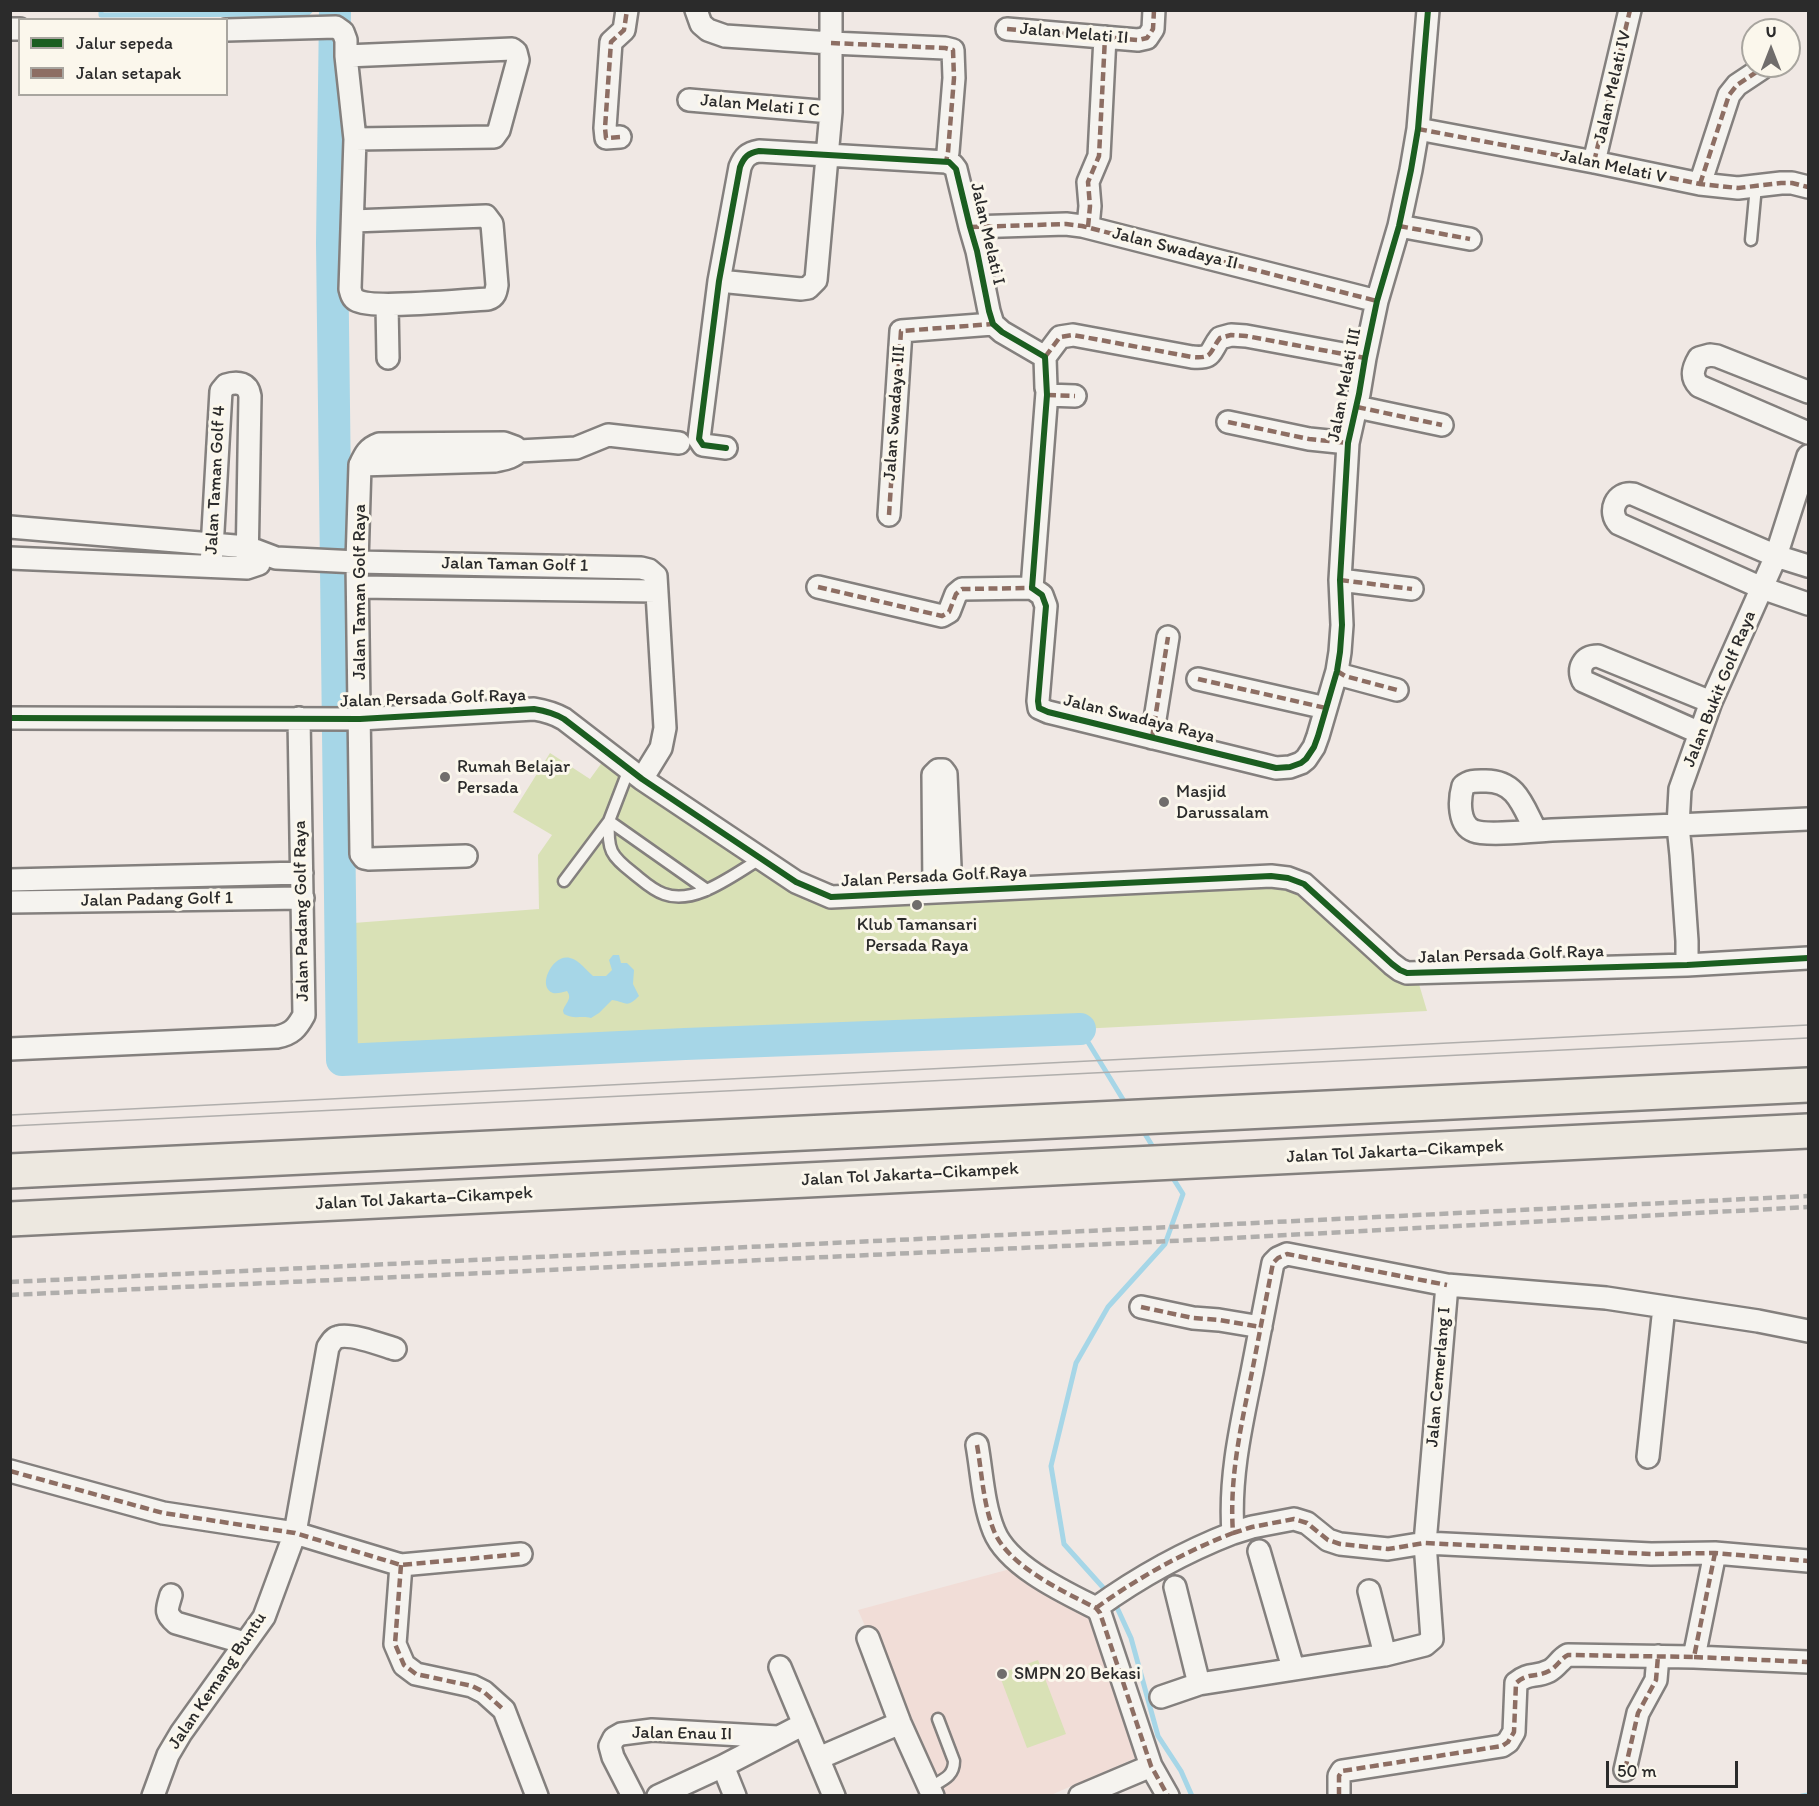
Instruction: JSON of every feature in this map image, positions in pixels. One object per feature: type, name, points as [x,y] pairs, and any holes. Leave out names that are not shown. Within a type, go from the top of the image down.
[{"type":"highway","points":[[10,1171],[1809,1085]]},
{"type":"highway","name":"Jalan Tol Jakarta–Cikampek","points":[[10,1219],[1809,1131]]},
{"type":"street","points":[[620,137],[606,138],[605,128],[611,42],[624,30],[627,10]]},
{"type":"street","points":[[696,10],[701,24],[716,34],[953,50],[954,78],[946,162],[759,151],[747,155],[740,167],[719,281],[699,439],[703,445],[726,448]]},
{"type":"street","points":[[719,281],[801,289],[813,285],[816,280],[831,112],[831,10]]},
{"type":"street","name":"Jalan Melati II","points":[[1007,28],[1138,40],[1147,38],[1153,29],[1154,10]]},
{"type":"street","name":"Jalan Melati III","points":[[1301,763],[1314,747],[1337,671],[1342,625],[1340,580],[1348,443],[1377,301],[1399,226],[1418,129],[1428,10]]},
{"type":"street","name":"Jalan Melati IV","points":[[1594,162],[1630,10]]},
{"type":"street","points":[[228,30],[336,27],[343,32],[355,139],[352,221],[350,289],[355,300],[362,303],[387,305],[492,298],[495,294],[497,285],[491,221],[486,216],[352,221]]},
{"type":"street","points":[[1088,227],[1090,206],[1088,182],[1099,156],[1105,37]]},
{"type":"street","points":[[346,56],[512,49],[516,52],[518,60],[499,130],[494,137],[355,139]]},
{"type":"street","points":[[1700,184],[1729,95],[1737,85],[1748,78]]},
{"type":"street","name":"Jalan Melati I C","points":[[689,100],[831,112]]},
{"type":"street","name":"Jalan Melati V","points":[[1418,129],[1700,184],[1738,188],[1792,183],[1809,187]]},
{"type":"street","name":"Jalan Melati I","points":[[946,162],[954,165],[956,170],[978,251],[993,324]]},
{"type":"street","name":"Jalan Swadaya II","points":[[970,227],[1066,224],[1088,227],[1377,301]]},
{"type":"street","points":[[1399,226],[1470,239]]},
{"type":"street","points":[[387,305],[388,358]]},
{"type":"street","points":[[993,324],[1046,381],[1075,396]]},
{"type":"street","name":"Jalan Swadaya III","points":[[889,515],[901,331],[993,324]]},
{"type":"street","points":[[818,587],[942,616],[949,612],[956,594],[962,589],[1032,588],[1046,381],[1060,337],[1073,335],[1192,357],[1206,357],[1211,355],[1220,338],[1231,335],[1246,336],[1365,358]]},
{"type":"street","points":[[1809,392],[1717,356],[1699,358],[1693,370],[1695,382],[1699,386],[1809,433]]},
{"type":"street","name":"Jalan Taman Golf 4","points":[[211,566],[221,391],[226,385],[241,383],[248,387],[250,396],[247,557]]},
{"type":"street","points":[[1357,407],[1442,424]]},
{"type":"street","points":[[1228,422],[1309,439],[1348,443]]},
{"type":"street","name":"Jalan Taman Golf Raya","points":[[466,856],[369,859],[364,858],[360,849],[356,719],[358,587],[350,561],[360,465],[495,461],[508,458],[519,451],[576,448],[608,435],[679,443]]},
{"type":"street","name":"Jalan Bukit Golf Raya","points":[[1687,965],[1682,855],[1678,826],[1680,789],[1711,702],[1776,556],[1809,456]]},
{"type":"street","points":[[1809,566],[1776,556],[1634,494],[1620,496],[1613,509],[1614,517],[1619,524],[1762,588],[1809,604]]},
{"type":"street","points":[[10,527],[212,544],[247,557]]},
{"type":"street","points":[[97,561],[99,534]]},
{"type":"street","points":[[10,558],[211,566],[247,557],[350,561]]},
{"type":"street","name":"Jalan Taman Golf 1","points":[[350,561],[649,570],[656,576],[665,728],[661,748],[651,768],[636,774]]},
{"type":"street","points":[[1340,580],[1412,589]]},
{"type":"street","name":"Jalan Taman Golf 1","points":[[358,587],[656,591]]},
{"type":"street","name":"Jalan Swadaya Raya","points":[[1032,588],[1042,595],[1046,606],[1039,708],[1276,768],[1301,763]]},
{"type":"street","points":[[1152,738],[1168,637]]},
{"type":"street","points":[[1700,733],[1583,681],[1580,676],[1582,663],[1587,658],[1598,656],[1711,702]]},
{"type":"street","points":[[1337,671],[1345,676],[1397,690]]},
{"type":"street","points":[[1198,679],[1326,708]]},
{"type":"street","name":"Jalan Persada Golf Raya","points":[[10,718],[356,719],[547,711],[564,719],[636,774],[796,882],[831,897],[1271,876],[1300,881],[1310,888],[1392,964],[1407,973],[1687,965],[1809,958]]},
{"type":"street","name":"Jalan Padang Golf Raya","points":[[10,1049],[277,1037],[289,1034],[298,1027],[304,1015],[302,873],[308,718]]},
{"type":"street","points":[[1536,831],[1809,819]]},
{"type":"street","name":"Jalan Padang Golf 1","points":[[10,880],[302,873]]},
{"type":"street","name":"Jalan Padang Golf 1","points":[[10,902],[303,898]]},
{"type":"street","points":[[1233,1533],[1231,1508],[1236,1448],[1273,1263],[1287,1254],[1447,1285]]},
{"type":"street","name":"Jalan Cemerlang I","points":[[1161,1697],[1199,1683],[1385,1654],[1425,1645],[1432,1639],[1425,1542],[1447,1285],[1577,1294],[1758,1321],[1809,1331]]},
{"type":"street","points":[[1141,1307],[1202,1320],[1225,1320],[1261,1327]]},
{"type":"street","points":[[1648,1456],[1664,1307]]},
{"type":"street","name":"Jalan Kemang Buntu","points":[[153,1796],[168,1755],[181,1733],[264,1617],[295,1533],[328,1347],[333,1339],[339,1336],[395,1349]]},
{"type":"street","points":[[977,1444],[987,1508],[995,1533],[1014,1559],[1043,1580],[1102,1604]]},
{"type":"street","points":[[10,1471],[163,1513],[295,1533],[400,1565],[521,1554]]},
{"type":"street","points":[[1102,1604],[1126,1586],[1190,1551],[1252,1527],[1294,1519],[1307,1523],[1328,1540],[1340,1544],[1388,1549],[1425,1542],[1651,1554],[1714,1553],[1809,1561]]},
{"type":"street","points":[[1259,1551],[1293,1668]]},
{"type":"street","points":[[1694,1657],[1714,1553]]},
{"type":"street","points":[[400,1565],[395,1644],[404,1665],[416,1674],[472,1686],[484,1692],[504,1710],[537,1796]]},
{"type":"street","points":[[1175,1587],[1199,1683]]},
{"type":"street","points":[[1369,1591],[1385,1654]]},
{"type":"street","points":[[171,1595],[167,1609],[168,1617],[176,1623],[244,1642]]},
{"type":"street","points":[[1102,1604],[1102,1618],[1151,1766],[1168,1796]]},
{"type":"street","points":[[868,1638],[900,1723],[931,1792]]},
{"type":"street","points":[[1339,1796],[1339,1776],[1342,1771],[1502,1746],[1508,1742],[1514,1732],[1516,1683],[1524,1676],[1552,1670],[1561,1658],[1568,1655],[1809,1662]]},
{"type":"street","points":[[1625,1770],[1638,1713],[1656,1680],[1658,1656]]},
{"type":"street","points":[[780,1666],[834,1796]]},
{"type":"street","points":[[819,1758],[900,1723]]},
{"type":"street","points":[[658,1796],[723,1766],[804,1724]]},
{"type":"street","name":"Jalan Enau II","points":[[633,1796],[613,1757],[610,1746],[614,1738],[621,1734],[652,1730],[778,1737]]},
{"type":"street","points":[[723,1766],[735,1796]]},
{"type":"street","points":[[1080,1796],[1151,1766]]},
{"type":"lane","points":[[1751,240],[1756,186]]},
{"type":"lane","points":[[564,881],[609,822],[636,774]]},
{"type":"lane","points":[[609,822],[610,848],[615,859],[664,894],[693,896],[762,858]]},
{"type":"lane","points":[[609,822],[707,890]]},
{"type":"lane","points":[[931,1792],[952,1774],[954,1765],[938,1719]]},
{"type":"shaded area","name":"SMPN 20 Bekasi","points":[[1040,1561],[1090,1596],[1147,1753],[1051,1795],[939,1795],[858,1610]]},
{"type":"green space","name":"Klub Tamansari Persada Raya","points":[[611,750],[818,901],[1295,880],[1416,974],[1427,1011],[1080,1029],[342,1060],[340,924],[539,909],[538,855],[552,835],[513,812],[550,753],[590,779]]},
{"type":"green space","points":[[1038,1660],[1066,1734],[1027,1748],[999,1674]]},
{"type":"water","points":[[613,955],[619,955],[621,963],[627,963],[634,970],[633,984],[639,996],[629,1004],[612,1000],[591,1018],[571,1017],[564,1014],[569,994],[567,991],[553,993],[548,990],[546,984],[546,978],[553,965],[564,958],[570,958],[593,976],[606,976],[612,970],[609,960]]},
{"type":"waterway","points":[[101,10],[101,15],[307,14],[311,10]]},
{"type":"waterway","points":[[335,10],[332,243],[342,1060],[1080,1029]]},
{"type":"waterway","points":[[1080,1029],[1127,1106]]},
{"type":"waterway","points":[[1142,1129],[1156,1152]]},
{"type":"waterway","points":[[1108,1593],[1064,1544],[1051,1466],[1076,1363],[1108,1307],[1165,1244],[1183,1194],[1171,1175]]},
{"type":"waterway","points":[[1114,1601],[1131,1638],[1158,1736],[1181,1771],[1192,1796]]},
{"type":"waterway","points":[[1802,1796],[1808,1795]]},
{"type":"tram line","points":[[10,1115],[1808,1025]]},
{"type":"tram line","points":[[10,1126],[1808,1038]]},
{"type":"railway","points":[[10,1282],[1808,1196]]},
{"type":"railway","points":[[10,1295],[1214,1239],[1808,1207]]},
{"type":"marked path","points":[[620,137],[606,138],[605,128],[611,42],[624,30],[627,10]]},
{"type":"marked path","points":[[1007,29],[1138,40],[1147,38],[1153,29],[1154,10]]},
{"type":"marked path","points":[[1594,162],[1630,10]]},
{"type":"marked path","points":[[1088,227],[1090,206],[1088,182],[1099,156],[1105,37]]},
{"type":"marked path","points":[[831,43],[953,50],[954,78],[946,162]]},
{"type":"marked path","points":[[1700,184],[1729,95],[1737,85],[1748,78]]},
{"type":"marked path","points":[[1418,129],[1700,184],[1738,188],[1792,183],[1808,187]]},
{"type":"marked path","points":[[970,227],[1066,224],[1082,226],[1377,301]]},
{"type":"marked path","points":[[1399,226],[1470,239]]},
{"type":"marked path","points":[[889,515],[901,331],[993,324]]},
{"type":"marked path","points":[[1045,357],[1060,337],[1073,335],[1192,357],[1204,357],[1210,354],[1220,338],[1231,335],[1365,358]]},
{"type":"marked path","points":[[1047,395],[1075,396]]},
{"type":"marked path","points":[[1357,407],[1442,425]]},
{"type":"marked path","points":[[1228,422],[1309,439],[1348,443]]},
{"type":"marked path","points":[[1340,580],[1412,589]]},
{"type":"marked path","points":[[818,587],[942,616],[949,612],[956,594],[962,589],[1032,588]]},
{"type":"marked path","points":[[1152,738],[1168,637]]},
{"type":"marked path","points":[[1337,671],[1345,676],[1397,690]]},
{"type":"marked path","points":[[1198,679],[1326,708]]},
{"type":"marked path","points":[[1096,1608],[1162,1566],[1233,1533],[1234,1472],[1240,1432],[1273,1263],[1278,1258],[1287,1254],[1447,1285]]},
{"type":"marked path","points":[[1141,1307],[1193,1318],[1261,1327]]},
{"type":"marked path","points":[[977,1445],[987,1510],[1001,1544],[1011,1556],[1038,1577],[1096,1608],[1100,1613],[1151,1766],[1168,1796]]},
{"type":"marked path","points":[[10,1471],[163,1513],[295,1533],[401,1565],[521,1554]]},
{"type":"marked path","points":[[1233,1533],[1294,1519],[1307,1523],[1328,1540],[1340,1544],[1388,1549],[1425,1543],[1651,1554],[1715,1553],[1808,1561]]},
{"type":"marked path","points":[[1339,1796],[1339,1776],[1342,1771],[1502,1746],[1508,1742],[1514,1732],[1516,1683],[1525,1677],[1549,1671],[1568,1655],[1694,1657],[1715,1553]]},
{"type":"marked path","points":[[401,1565],[395,1644],[404,1665],[416,1674],[472,1686],[484,1692],[504,1710]]},
{"type":"marked path","points":[[1625,1770],[1638,1713],[1656,1680],[1658,1656]]},
{"type":"marked path","points":[[1694,1657],[1808,1662]]},
{"type":"cycle path","points":[[726,448],[703,445],[699,439],[719,281],[740,167],[745,158],[759,151],[949,162],[956,169],[993,324],[1002,332],[1045,357],[1047,395],[1032,588],[1042,595],[1046,606],[1039,708],[1276,768],[1301,763],[1314,747],[1337,671],[1342,625],[1340,580],[1348,443],[1377,301],[1399,226],[1411,170],[1418,129],[1428,10]]},
{"type":"cycle path","points":[[10,718],[360,719],[534,709],[564,719],[642,779],[796,882],[831,897],[1271,876],[1288,878],[1304,884],[1392,964],[1407,973],[1687,965],[1808,958]]},
{"type":"place","name":"Rumah Belajar Persada","points":[[445,777]]},
{"type":"place","name":"Masjid Darussalam","points":[[1164,802]]},
{"type":"place","name":"Klub Tamansari Persada Raya","points":[[917,905]]},
{"type":"place","name":"SMPN 20 Bekasi","points":[[1002,1674]]}]
